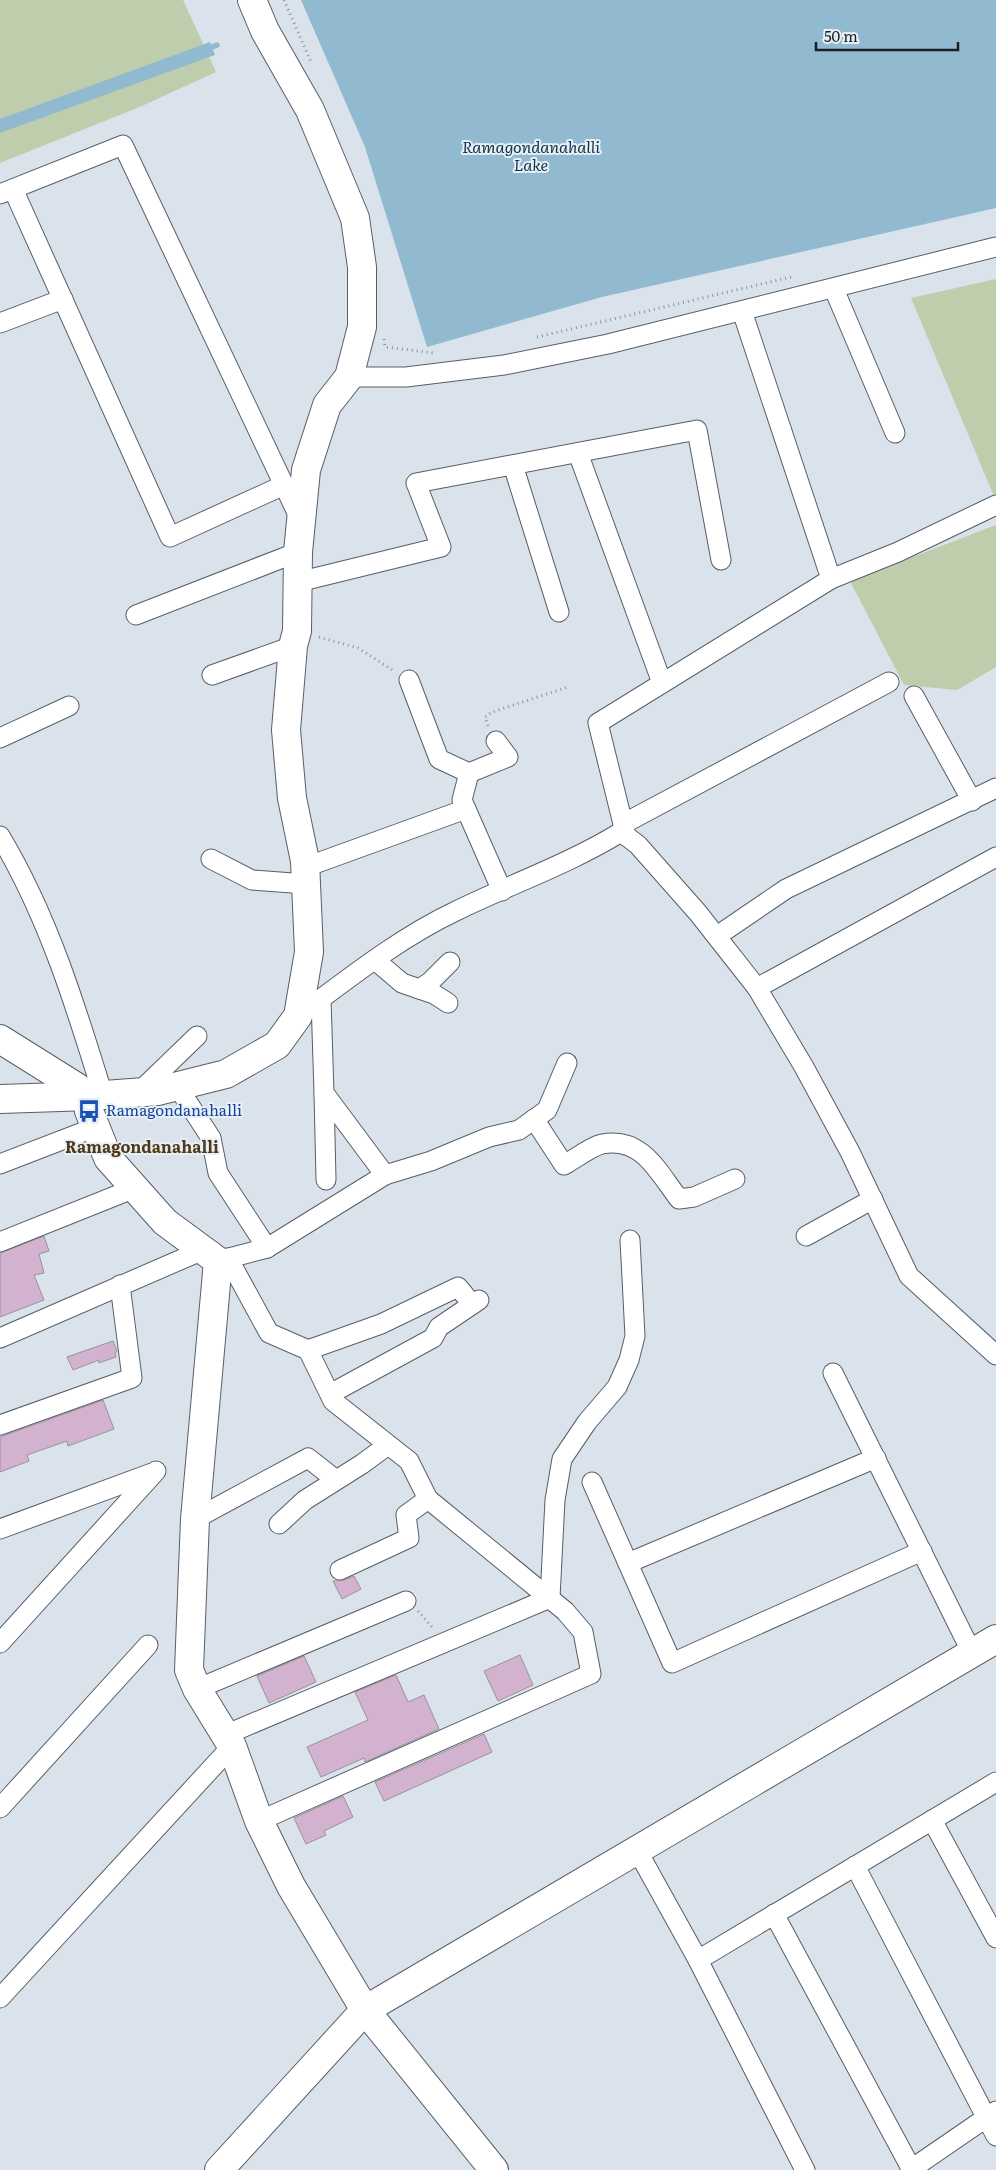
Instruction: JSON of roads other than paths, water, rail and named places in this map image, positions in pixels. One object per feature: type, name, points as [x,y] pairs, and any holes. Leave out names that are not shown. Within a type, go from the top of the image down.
[{"type":"street","points":[[252,0],[264,31],[310,110],[355,218],[362,266],[362,328],[349,377],[327,406],[306,470],[298,552],[295,638],[286,730],[292,798],[306,875],[309,952],[298,1016]]},
{"type":"street","points":[[284,484],[170,537],[63,300],[6,191],[123,145],[284,484],[301,521]]},
{"type":"street","points":[[349,377],[406,377],[488,368],[608,344],[996,247]]},
{"type":"street","points":[[834,289],[895,433]]},
{"type":"street","points":[[0,322],[63,300]]},
{"type":"street","points":[[742,311],[831,579]]},
{"type":"street","points":[[298,582],[441,547],[416,483],[697,430],[721,560]]},
{"type":"street","points":[[578,453],[662,683]]},
{"type":"street","points":[[512,465],[559,612]]},
{"type":"street","points":[[996,505],[898,552],[831,579],[598,723],[624,830],[716,936],[757,988],[804,1067],[850,1152],[909,1276],[996,1355]]},
{"type":"street","points":[[136,615],[298,552]]},
{"type":"street","points":[[212,675],[295,638]]},
{"type":"street","points":[[409,680],[439,760],[469,773],[508,757],[496,741]]},
{"type":"street","points":[[0,1099],[158,1091],[226,1074],[277,1045],[298,1016],[375,960],[455,911],[594,849],[624,830],[889,682]]},
{"type":"street","points":[[914,696],[972,801]]},
{"type":"street","points":[[0,738],[69,706]]},
{"type":"street","points":[[469,773],[462,800],[502,891]]},
{"type":"street","points":[[716,936],[786,889],[996,788]]},
{"type":"street","points":[[211,859],[252,880],[306,875],[466,809]]},
{"type":"street","points":[[0,836],[19,868],[63,972],[97,1095],[89,1112],[108,1158],[165,1222],[216,1256],[269,1333],[308,1350],[333,1401],[409,1461],[428,1499],[550,1598],[565,1611],[583,1632],[591,1674],[259,1822]]},
{"type":"street","points":[[757,988],[996,857]]},
{"type":"street","points":[[375,960],[402,983],[434,994],[448,1004]]},
{"type":"street","points":[[419,989],[430,982],[450,962]]},
{"type":"street","points":[[321,999],[326,1180]]},
{"type":"street","points":[[139,1092],[198,1036]]},
{"type":"street","points":[[0,1040],[97,1095]]},
{"type":"street","points":[[0,1338],[120,1286],[216,1256],[267,1248],[385,1176],[431,1161],[489,1136],[519,1130],[547,1110],[568,1063]]},
{"type":"street","points":[[177,1086],[211,1138],[218,1173],[267,1248]]},
{"type":"street","points":[[324,1093],[385,1176]]},
{"type":"street","points":[[534,1119],[564,1165],[601,1144],[626,1144],[642,1151],[679,1199],[694,1197],[735,1179]]},
{"type":"street","points":[[0,1164],[96,1127]]},
{"type":"street","points":[[0,1242],[135,1188]]},
{"type":"street","points":[[806,1236],[872,1199]]},
{"type":"street","points":[[550,1598],[555,1500],[562,1458],[587,1422],[616,1387],[628,1360],[635,1336],[630,1240]]},
{"type":"street","points":[[216,1256],[195,1519],[189,1670],[197,1689],[229,1741],[259,1822],[291,1886],[365,2010],[494,2170]]},
{"type":"street","points":[[0,1425],[132,1378],[120,1286]]},
{"type":"street","points":[[308,1350],[381,1324],[458,1287],[476,1302],[439,1327],[433,1338],[330,1394]]},
{"type":"street","points":[[834,1373],[972,1653]]},
{"type":"street","points":[[280,1524],[305,1500],[362,1464],[388,1444]]},
{"type":"street","points":[[195,1519],[308,1458],[336,1480]]},
{"type":"street","points":[[628,1564],[876,1458]]},
{"type":"street","points":[[0,1529],[156,1471],[0,1643]]},
{"type":"street","points":[[592,1482],[672,1664],[922,1551]]},
{"type":"street","points":[[340,1570],[409,1538],[406,1515],[428,1499]]},
{"type":"street","points":[[0,1998],[229,1741],[550,1598]]},
{"type":"street","points":[[197,1689],[406,1601]]},
{"type":"street","points":[[219,2170],[365,2010],[996,1639]]},
{"type":"street","points":[[0,1808],[148,1645]]},
{"type":"street","points":[[698,1960],[996,1782]]},
{"type":"street","points":[[932,1820],[996,1938]]},
{"type":"street","points":[[637,1850],[698,1960],[805,2170]]},
{"type":"street","points":[[855,1866],[991,2115],[996,2136]]},
{"type":"street","points":[[774,1914],[911,2170],[991,2115]]},
{"type":"water","name":"Ramagondanahalli Lake","points":[[301,0],[996,0],[996,208],[602,297],[427,347],[365,147]]},
{"type":"water","points":[[210,42],[215,55],[0,133],[0,119]]},
{"type":"waterway","points":[[205,50],[217,45]]},
{"type":"place","name":"Ramagondanahalli","points":[[89,1111]]},
{"type":"district","name":"Ramagondanahalli","points":[[142,1147]]}]
